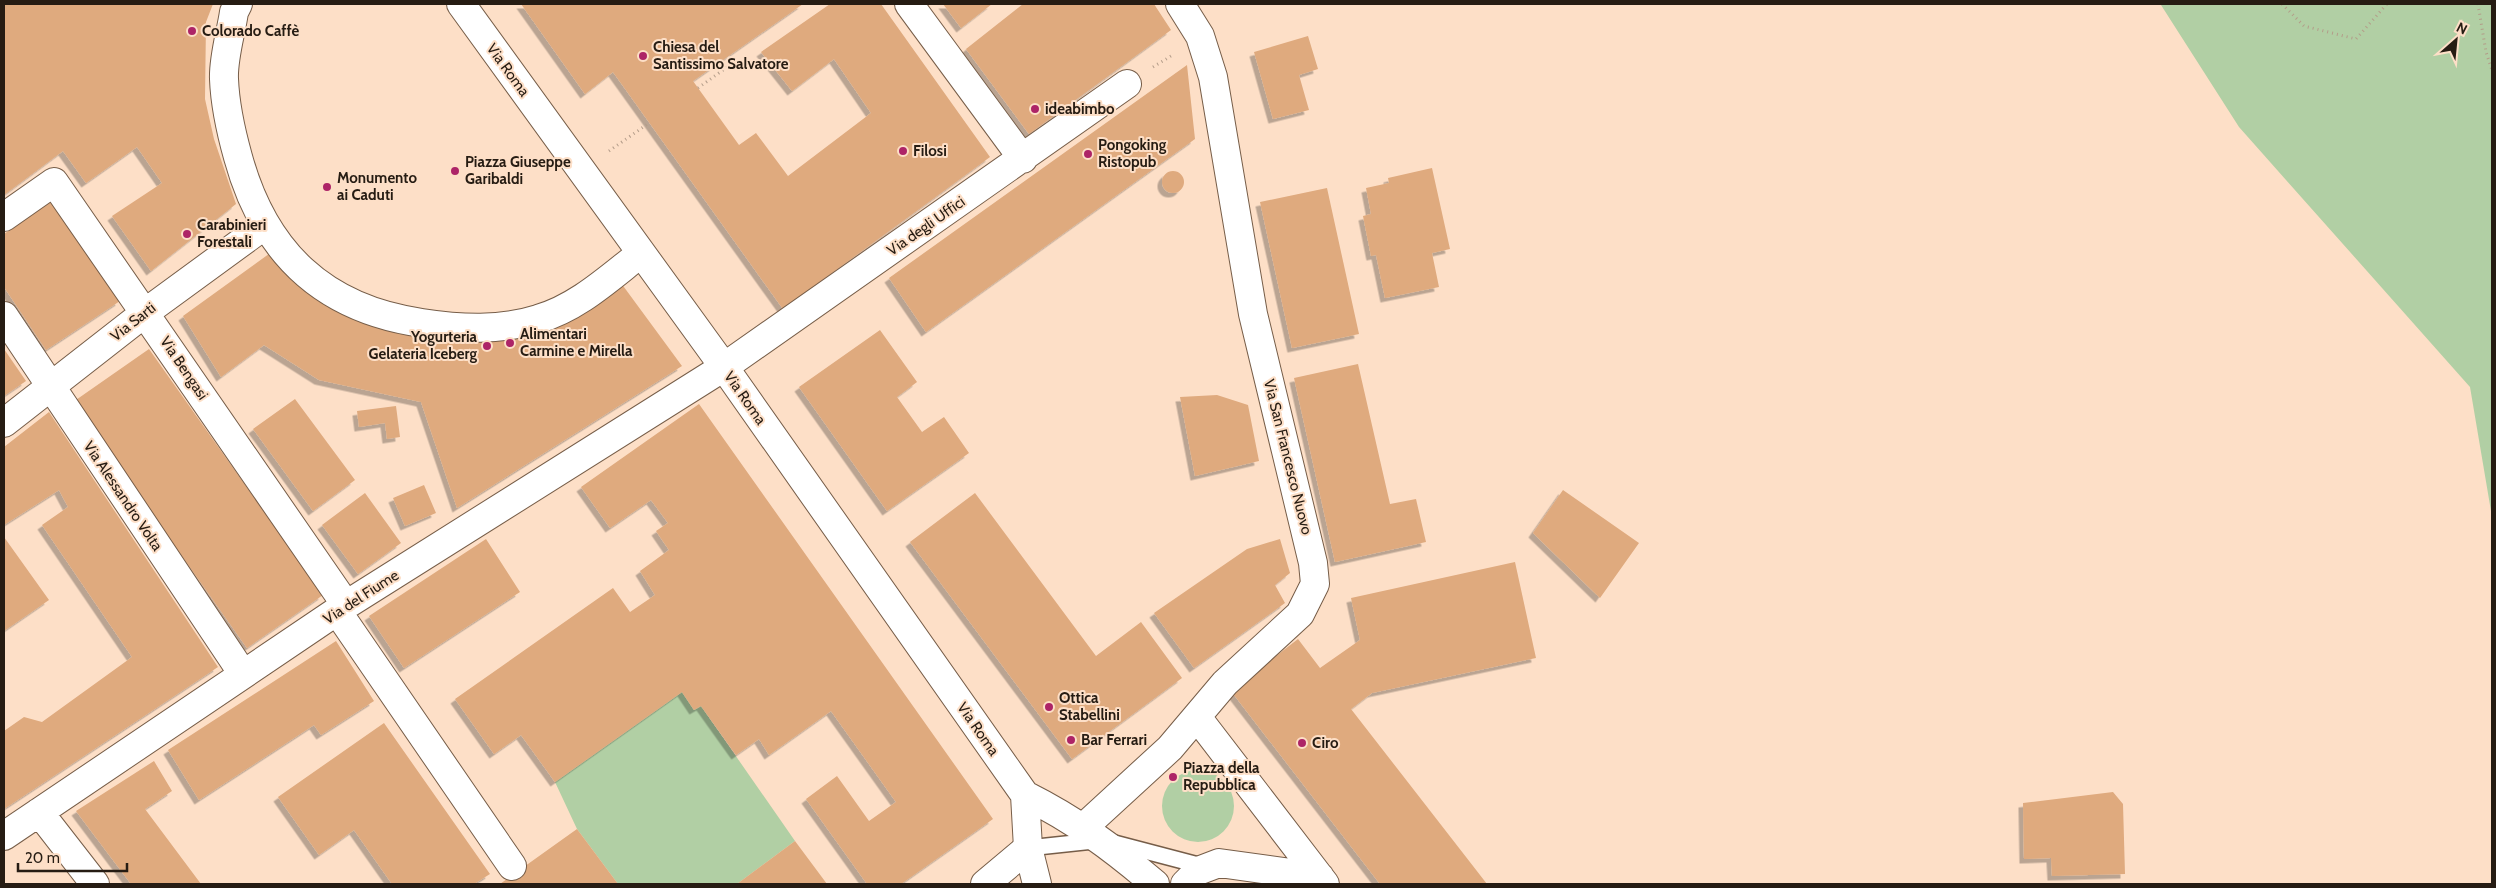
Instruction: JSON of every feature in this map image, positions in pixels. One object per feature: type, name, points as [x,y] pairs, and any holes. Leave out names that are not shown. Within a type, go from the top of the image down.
[{"type":"street","points":[[238,4],[234,12],[224,78],[231,134],[246,188],[265,226],[284,253],[312,280],[347,300],[393,319],[468,328],[502,326],[539,319],[570,306],[640,254]]},
{"type":"street","name":"Via Roma","points":[[461,4],[640,254],[724,367],[1025,795],[1094,834],[1156,884]]},
{"type":"street","points":[[909,4],[1023,159]]},
{"type":"street","name":"Via San Francesco Nuovo","points":[[1094,834],[1197,718],[1225,683],[1300,614],[1311,595],[1315,573],[1253,314],[1213,76],[1200,36],[1180,4]]},
{"type":"street","name":"Via degli Uffici","points":[[724,367],[1023,159],[1127,84]]},
{"type":"street","name":"Via Bengasi","points":[[4,217],[54,182],[146,312],[512,866]]},
{"type":"street","name":"Via Sarti","points":[[4,422],[146,312],[265,226]]},
{"type":"street","name":"Via Alessandro Volta","points":[[4,316],[243,674]]},
{"type":"street","name":"Via del Fiume","points":[[4,836],[342,608],[724,367]]},
{"type":"street","points":[[1197,718],[1322,881]]},
{"type":"street","points":[[1025,795],[1028,848],[1037,884]]},
{"type":"street","points":[[39,812],[95,884]]},
{"type":"street","points":[[985,884],[1028,848]]},
{"type":"street","points":[[1185,884],[1198,871],[1206,867],[1230,863],[1322,881]]},
{"type":"lane","points":[[1028,848],[1094,834],[1206,867]]},
{"type":"path","points":[[2282,4],[2304,26],[2356,39],[2387,4]]},
{"type":"path","points":[[2478,4],[2486,52],[2492,70]]},
{"type":"path","points":[[1152,67],[1173,55]]},
{"type":"path","points":[[698,88],[730,65]]},
{"type":"path","points":[[581,171],[649,123]]},
{"type":"green space","points":[[2154,4],[2492,4],[2492,517],[2470,387],[2239,127],[2161,5]]},
{"type":"green space","points":[[682,692],[694,710],[701,706],[795,841],[737,884],[618,884],[577,829],[555,782]]},
{"type":"green space","points":[[1198,770],[1212,773],[1224,780],[1231,792],[1234,806],[1231,820],[1224,832],[1212,839],[1198,842],[1184,839],[1172,832],[1165,820],[1162,806],[1165,792],[1172,780],[1184,773]]},
{"type":"building","points":[[4,4],[213,4],[206,22],[205,99],[214,139],[236,204],[151,271],[112,216],[162,183],[137,147],[86,183],[63,151],[4,195]]},
{"type":"building","name":"Filosi","points":[[521,4],[803,4],[693,81],[739,145],[756,133],[788,176],[871,113],[834,59],[792,91],[761,52],[830,4],[881,4],[990,157],[783,309],[613,72],[585,94]]},
{"type":"building","points":[[943,4],[992,4],[961,28]]},
{"type":"building","points":[[1023,4],[1154,4],[1171,30],[1029,134],[966,49]]},
{"type":"building","points":[[1308,36],[1318,69],[1299,75],[1309,110],[1273,119],[1254,52]]},
{"type":"building","points":[[1187,65],[1195,139],[926,332],[889,278]]},
{"type":"building","points":[[1432,168],[1450,249],[1432,253],[1439,287],[1385,298],[1376,255],[1371,256],[1363,216],[1371,214],[1366,188],[1389,183],[1388,178]]},
{"type":"building","points":[[1173,171],[1181,174],[1184,182],[1181,190],[1173,193],[1165,190],[1162,182],[1165,174]]},
{"type":"building","points":[[1327,188],[1359,334],[1292,348],[1260,202]]},
{"type":"building","points":[[52,201],[120,301],[46,350],[4,287],[4,234]]},
{"type":"building","points":[[273,251],[293,270],[469,337],[621,283],[682,366],[457,508],[421,402],[319,380],[264,345],[221,377],[183,316]]},
{"type":"building","points":[[880,330],[917,382],[897,397],[922,432],[944,417],[969,453],[887,511],[799,387]]},
{"type":"building","points":[[4,349],[26,381],[4,396]]},
{"type":"building","points":[[149,349],[323,595],[247,648],[73,402]]},
{"type":"building","points":[[1358,364],[1390,504],[1416,499],[1426,542],[1335,562],[1294,378]]},
{"type":"building","points":[[1217,395],[1248,405],[1259,461],[1195,476],[1180,397]]},
{"type":"building","points":[[295,399],[355,480],[313,511],[253,429]]},
{"type":"building","points":[[699,404],[993,819],[901,884],[867,884],[806,799],[837,776],[869,821],[896,802],[831,711],[769,755],[759,739],[736,755],[701,706],[694,710],[682,692],[555,782],[521,735],[494,754],[455,699],[613,588],[630,612],[655,595],[640,571],[669,550],[656,531],[668,523],[651,500],[610,528],[581,487]]},
{"type":"building","points":[[396,406],[400,437],[387,439],[385,423],[359,427],[357,411]]},
{"type":"building","points":[[49,412],[218,667],[4,809],[4,731],[24,717],[42,722],[132,657],[42,525],[68,507],[59,490],[4,525],[4,447]]},
{"type":"building","points":[[424,485],[436,513],[405,526],[393,498]]},
{"type":"building","points":[[1563,490],[1639,543],[1600,598],[1533,533]]},
{"type":"building","points":[[365,493],[401,543],[358,574],[322,525]]},
{"type":"building","points":[[975,493],[1096,656],[1141,622],[1182,678],[1072,759],[910,542]]},
{"type":"building","points":[[4,537],[49,600],[4,631]]},
{"type":"building","points":[[486,539],[520,592],[404,668],[369,616]]},
{"type":"building","points":[[1280,539],[1290,573],[1275,585],[1285,603],[1194,668],[1154,613],[1247,549]]},
{"type":"building","points":[[1515,562],[1536,658],[1372,693],[1351,709],[1487,884],[1380,884],[1231,691],[1298,639],[1320,668],[1360,640],[1351,598]]},
{"type":"building","points":[[336,641],[374,701],[321,735],[314,725],[199,800],[168,750]]},
{"type":"building","points":[[384,723],[490,874],[474,884],[392,884],[354,830],[319,855],[278,797]]},
{"type":"building","points":[[154,761],[172,791],[145,809],[201,884],[131,884],[76,811]]},
{"type":"building","points":[[2113,792],[2123,804],[2125,874],[2052,876],[2051,858],[2024,859],[2023,803]]},
{"type":"building","points":[[577,829],[618,884],[500,884]]},
{"type":"building","points":[[795,841],[827,884],[737,884]]},
{"type":"place","name":"Colorado Caffè","points":[[192,31]]},
{"type":"place","name":"Chiesa del Santissimo Salvatore","points":[[643,56]]},
{"type":"place","name":"ideabimbo","points":[[1035,109]]},
{"type":"place","name":"Filosi","points":[[903,151]]},
{"type":"place","name":"Pongoking Ristopub","points":[[1088,154]]},
{"type":"place","name":"Piazza Giuseppe Garibaldi","points":[[455,171]]},
{"type":"place","name":"Monumento ai Caduti","points":[[327,187]]},
{"type":"place","name":"Carabinieri Forestali","points":[[187,234]]},
{"type":"place","name":"Alimentari Carmine e Mirella","points":[[510,343]]},
{"type":"place","name":"Yogurteria Gelateria Iceberg","points":[[487,346]]},
{"type":"place","name":"Ottica Stabellini","points":[[1049,707]]},
{"type":"place","name":"Bar Ferrari","points":[[1071,740]]},
{"type":"place","name":"Ciro","points":[[1302,743]]},
{"type":"place","name":"Piazza della Repubblica","points":[[1173,777]]}]
